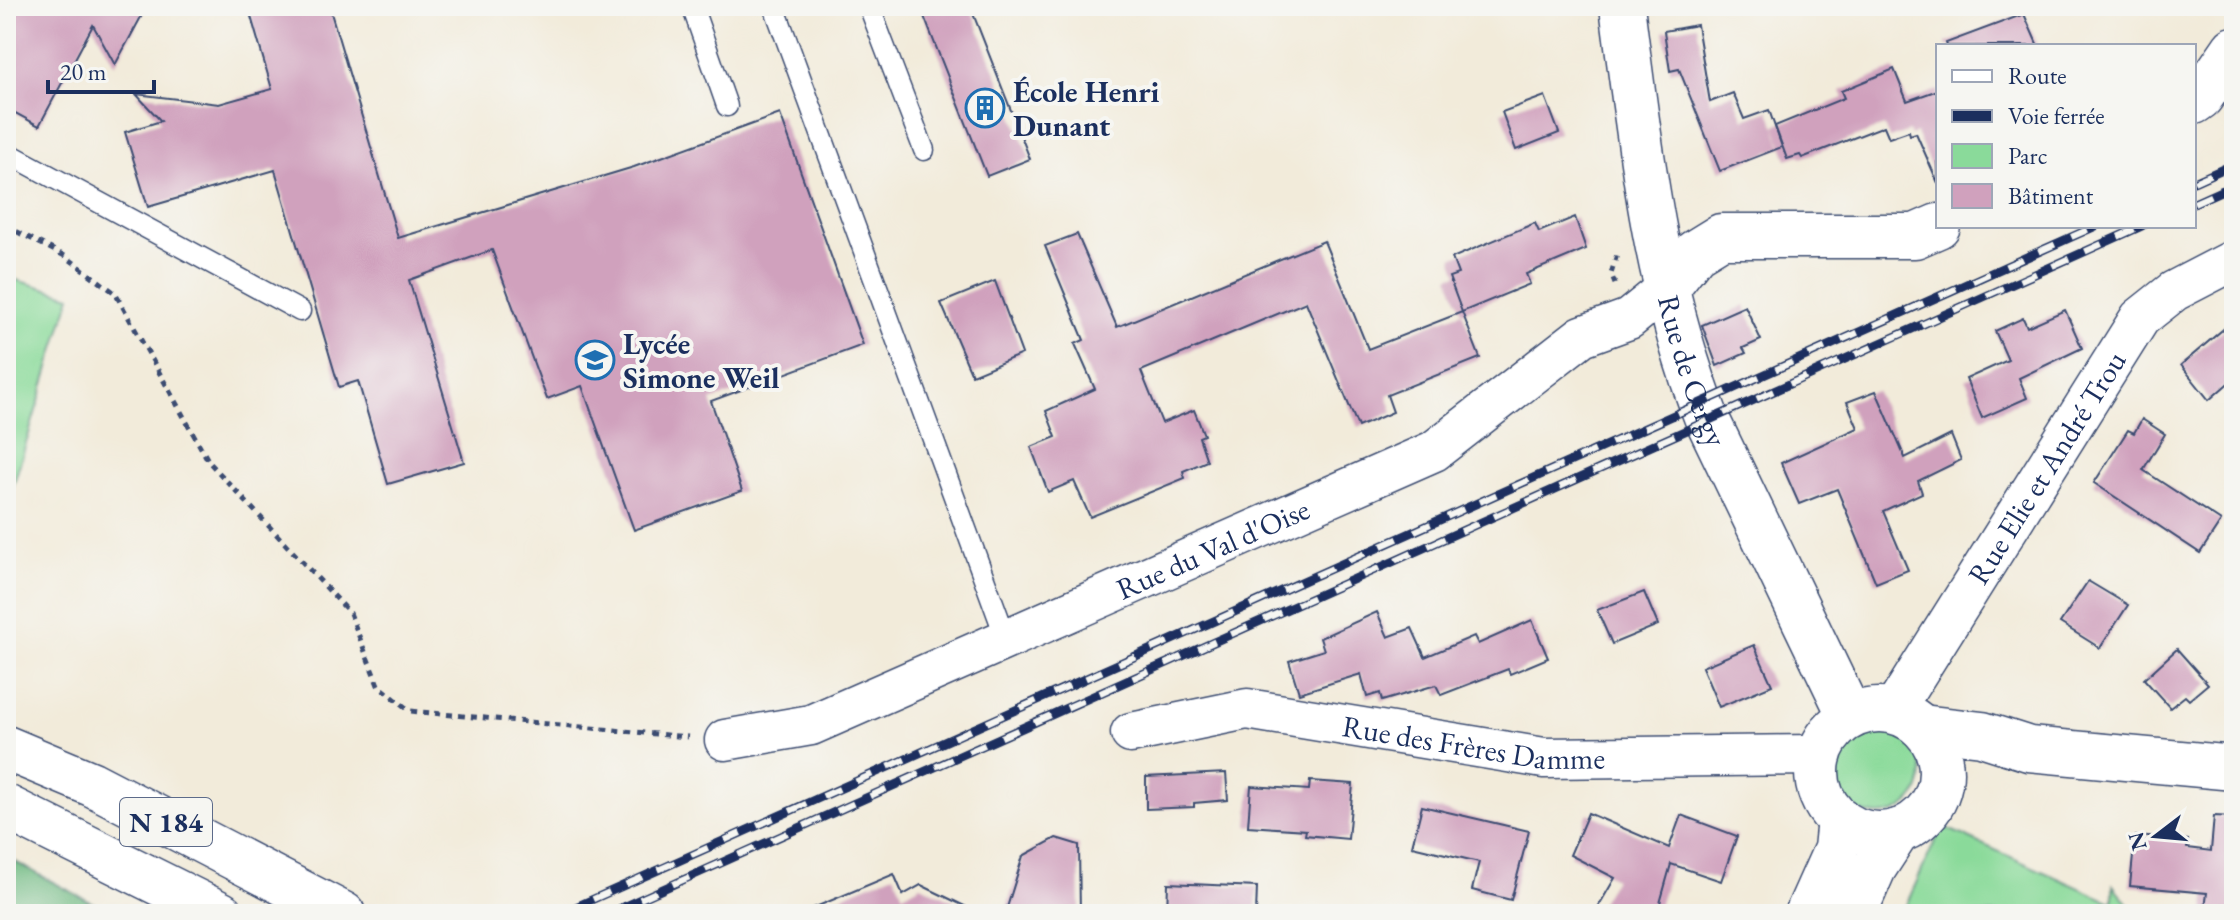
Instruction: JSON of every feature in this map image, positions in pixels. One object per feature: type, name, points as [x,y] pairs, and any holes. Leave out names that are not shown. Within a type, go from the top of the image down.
[{"type":"street","points":[[1622,6],[1647,190],[1666,289]]},
{"type":"street","points":[[2196,101],[2234,49]]},
{"type":"street","points":[[1647,190],[1665,206],[1721,236],[1915,236],[1936,227]]},
{"type":"street","name":"Rue de Cergy","points":[[1721,236],[1695,252],[1666,289],[1707,419],[1850,716]]},
{"type":"street","name":"Rue Elie et André Trou","points":[[1908,719],[2140,318],[2174,291],[2234,260]]},
{"type":"street","name":"Rue du Val d'Oise","points":[[725,740],[811,725],[1434,451],[1582,336],[1629,319],[1666,289]]},
{"type":"street","name":"Rue des Frères Damme","points":[[1131,733],[1247,709],[1544,758],[1819,755]]},
{"type":"street","points":[[1908,719],[1936,748],[1941,774],[1938,793],[1929,809],[1915,823],[1898,831],[1877,834],[1856,830],[1839,819],[1827,806],[1819,790],[1819,755],[1836,726],[1850,716],[1879,709],[2029,749],[2234,768]]},
{"type":"street","name":"N 184","points":[[6,748],[92,784],[332,909]]},
{"type":"street","points":[[1941,774],[1980,759],[2029,749]]},
{"type":"street","name":"N 184","points":[[6,807],[221,914]]},
{"type":"street","points":[[1807,914],[1836,849],[1839,819]]},
{"type":"street","points":[[1854,914],[1874,868],[1898,831]]},
{"type":"lane","points":[[692,6],[727,106]]},
{"type":"lane","points":[[774,6],[1006,638]]},
{"type":"lane","points":[[869,6],[924,150]]},
{"type":"lane","points":[[6,152],[300,311]]},
{"type":"path","points":[[6,226],[65,256],[115,293],[209,462],[350,613],[378,685],[410,711],[725,740]]},
{"type":"green space","points":[[6,277],[71,296],[6,509]]},
{"type":"green space","points":[[1879,729],[1896,732],[1910,741],[1919,755],[1922,772],[1919,789],[1910,803],[1896,812],[1879,815],[1862,812],[1848,803],[1839,789],[1836,772],[1839,755],[1848,741],[1862,732]]},
{"type":"green space","points":[[1942,826],[2113,903],[2113,885],[2136,914],[1902,914]]},
{"type":"green space","points":[[8,858],[113,914],[6,914]]},
{"type":"building","points":[[6,6],[147,6],[115,65],[93,25],[39,126],[6,108]]},
{"type":"building","points":[[248,6],[329,6],[398,238],[634,167],[780,114],[863,345],[711,401],[742,491],[634,530],[582,386],[547,399],[492,250],[409,280],[464,462],[388,484],[358,381],[339,387],[275,170],[148,207],[125,132],[161,121],[136,94],[219,104],[272,89]]},
{"type":"building","name":"École Henri Dunant","points":[[920,6],[970,6],[1030,159],[987,176]]},
{"type":"building","points":[[2024,14],[2037,44],[1946,44]]},
{"type":"building","points":[[1697,25],[1710,102],[1733,93],[1744,119],[1769,110],[1782,147],[1720,171],[1679,69],[1670,71],[1664,31]]},
{"type":"building","points":[[1894,69],[1907,101],[1936,91],[1936,178],[1916,133],[1910,135],[1909,131],[1889,138],[1884,126],[1802,158],[1800,155],[1787,159],[1775,126],[1844,98],[1841,91]]},
{"type":"building","points":[[1545,96],[1559,133],[1516,150],[1502,112]]},
{"type":"building","points":[[1575,217],[1586,249],[1526,274],[1530,284],[1462,312],[1449,277],[1458,274],[1452,258],[1535,223],[1539,232]]},
{"type":"building","points":[[1077,234],[1117,327],[1324,241],[1368,349],[1462,312],[1480,358],[1387,395],[1393,412],[1358,427],[1306,302],[1141,371],[1162,423],[1194,410],[1204,435],[1199,437],[1207,461],[1183,471],[1185,478],[1090,517],[1074,481],[1048,492],[1031,447],[1056,437],[1046,411],[1095,389],[1075,344],[1084,340],[1045,246]]},
{"type":"building","points":[[995,281],[1022,354],[972,375],[941,303]]},
{"type":"building","points":[[1745,306],[1761,340],[1743,348],[1746,353],[1717,366],[1702,325]]},
{"type":"building","points":[[2065,310],[2082,348],[2019,378],[2027,398],[1982,418],[1966,379],[2008,360],[1995,331],[2023,318],[2027,327]]},
{"type":"building","points":[[2234,320],[2234,378],[2209,400],[2181,365]]},
{"type":"building","points":[[1876,391],[1905,458],[1951,435],[1961,460],[1918,481],[1922,493],[1883,511],[1908,570],[1876,583],[1837,489],[1799,504],[1781,463],[1858,428],[1847,402]]},
{"type":"building","points":[[2142,419],[2165,434],[2143,470],[2221,521],[2200,553],[2094,483],[2128,430],[2134,433]]},
{"type":"building","points":[[2088,581],[2128,605],[2100,648],[2060,623]]},
{"type":"building","points":[[1644,592],[1658,625],[1612,644],[1597,610]]},
{"type":"building","points":[[1377,612],[1388,637],[1412,628],[1425,657],[1474,636],[1478,644],[1532,620],[1548,658],[1510,674],[1508,669],[1441,695],[1436,685],[1382,701],[1380,693],[1367,697],[1361,674],[1299,693],[1289,661],[1324,650],[1320,638]]},
{"type":"building","points":[[1754,645],[1772,685],[1719,707],[1702,667]]},
{"type":"building","points":[[2177,649],[2208,684],[2189,700],[2185,696],[2170,708],[2144,679]]},
{"type":"building","points":[[1226,773],[1228,800],[1194,803],[1194,807],[1146,809],[1146,777]]},
{"type":"building","points":[[1310,781],[1353,784],[1348,839],[1305,835],[1306,830],[1248,826],[1251,786],[1309,790]]},
{"type":"building","points":[[1422,806],[1529,831],[1511,900],[1472,890],[1479,862],[1412,846]]},
{"type":"building","points":[[1588,813],[1669,848],[1681,815],[1737,836],[1721,881],[1671,864],[1657,914],[1594,914],[1615,878],[1570,855]]},
{"type":"building","points":[[2214,816],[2234,817],[2234,914],[2204,914],[2207,893],[2130,886],[2135,836],[2188,840],[2187,848],[2211,851]]},
{"type":"building","points":[[1056,838],[1079,845],[1080,914],[1005,914],[1023,856]]},
{"type":"building","points":[[894,874],[903,895],[921,885],[981,914],[799,914]]},
{"type":"building","points":[[1168,883],[1257,887],[1256,914],[1167,914]]},
{"type":"railway","points":[[2196,181],[2234,164]]},
{"type":"railway","points":[[2196,202],[2234,185]]},
{"type":"railway","points":[[560,914],[2092,228]]},
{"type":"railway","points":[[607,914],[2138,228]]},
{"type":"place","name":"École Henri Dunant","points":[[985,108]]},
{"type":"place","name":"Lycée Simone Weil","points":[[595,360]]}]
